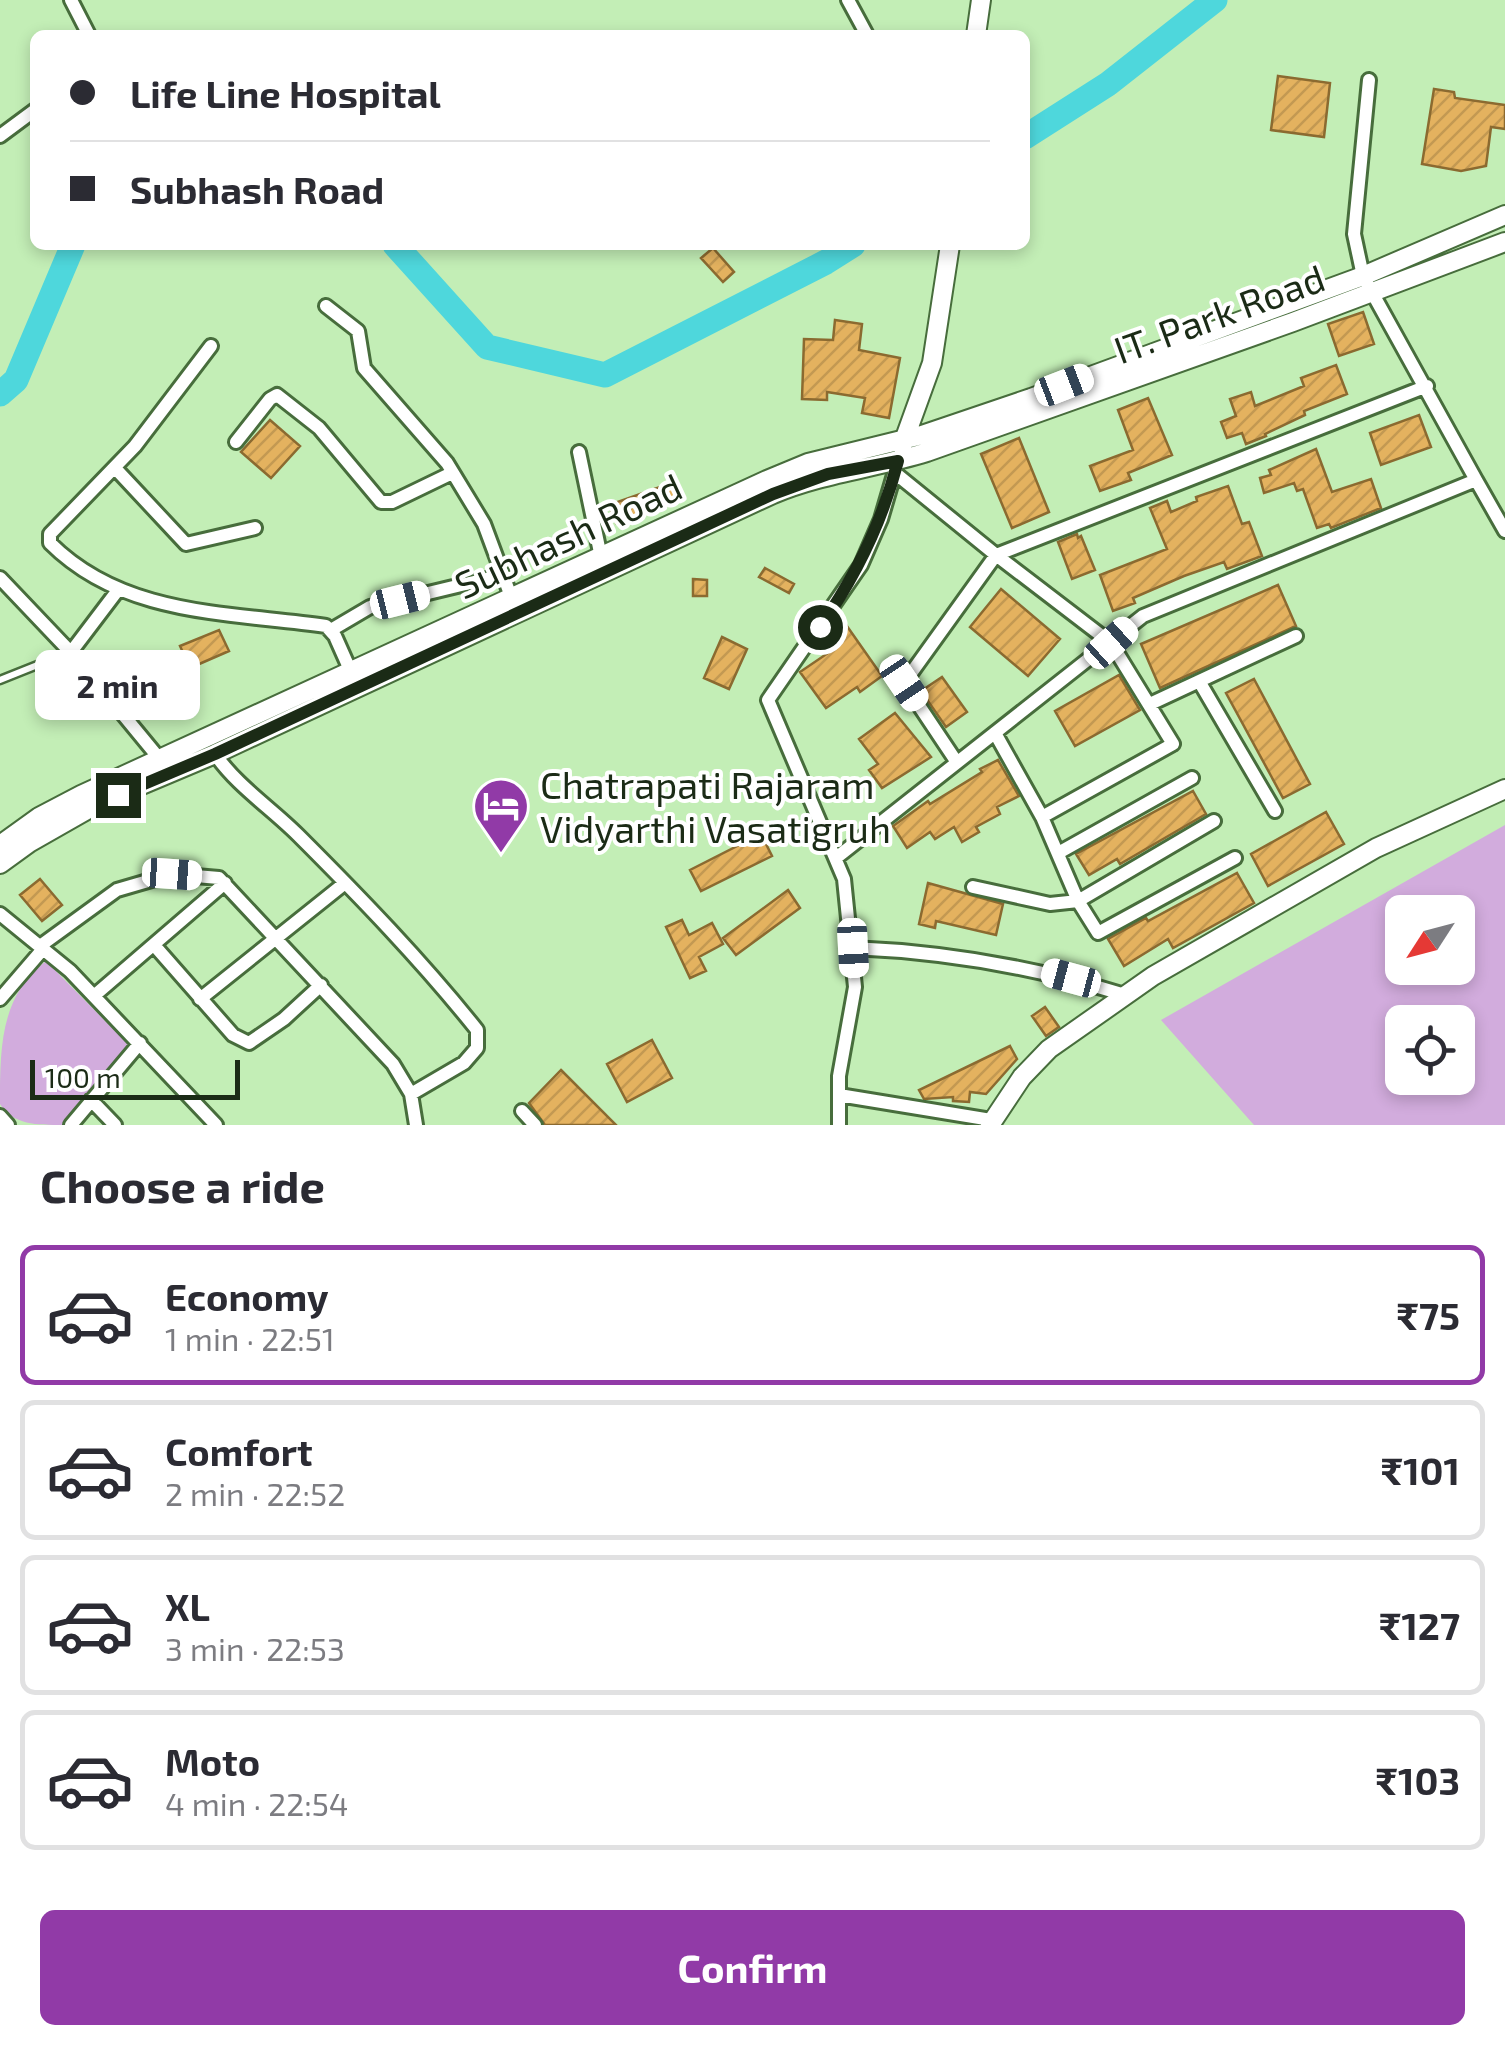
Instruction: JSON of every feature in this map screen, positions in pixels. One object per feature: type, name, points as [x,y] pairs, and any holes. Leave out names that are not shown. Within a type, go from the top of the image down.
[{"type":"main road","points":[[977,30],[981,0]]},
{"type":"main road","name":"IT. Park Road","points":[[896,467],[1368,284],[1505,215]]},
{"type":"main road","name":"IT. Park Road","points":[[904,439],[1505,242]]},
{"type":"main road","points":[[896,467],[932,362],[949,250]]},
{"type":"main road","name":"Subhash Road","points":[[0,864],[72,817],[166,766],[515,605],[808,463],[904,439]]},
{"type":"main road","name":"Subhash Road","points":[[602,562],[828,474],[896,467]]},
{"type":"main road","name":"Subhash Road","points":[[0,845],[58,806],[166,766],[215,754],[343,682]]},
{"type":"main road","points":[[990,1123],[1022,1077],[1050,1050],[1190,952],[1376,848],[1505,790]]},
{"type":"street","points":[[72,0],[87,30]]},
{"type":"street","points":[[848,0],[864,30]]},
{"type":"street","points":[[1369,80],[1354,234],[1368,284],[1505,531]]},
{"type":"street","points":[[0,136],[30,114]]},
{"type":"street","points":[[326,306],[358,332],[364,368],[424,433],[452,473],[484,524],[515,605]]},
{"type":"street","points":[[212,346],[115,468],[48,538],[83,570],[118,590],[175,607],[326,626],[331,630],[343,682]]},
{"type":"street","points":[[956,760],[904,683],[996,555],[1426,386]]},
{"type":"street","points":[[236,442],[276,396],[320,428],[381,502],[392,502],[452,473]]},
{"type":"street","points":[[579,452],[602,562]]},
{"type":"street","points":[[839,1125],[839,1076],[855,987],[844,879],[768,700],[861,565],[896,467],[996,555],[1111,643],[1174,744],[1042,817]]},
{"type":"street","points":[[115,468],[186,544],[255,528]]},
{"type":"street","points":[[836,858],[1143,616],[1476,480]]},
{"type":"street","points":[[331,630],[370,607],[503,574]]},
{"type":"street","points":[[0,578],[71,652],[166,766]]},
{"type":"street","points":[[71,652],[118,590]]},
{"type":"street","points":[[1150,704],[1296,636]]},
{"type":"street","points":[[1199,681],[1275,811]]},
{"type":"street","points":[[995,733],[1042,817],[1078,901],[1098,933],[1234,858]]},
{"type":"street","points":[[215,754],[224,768],[270,806],[345,883],[477,1030],[477,1048],[464,1062],[410,1094]]},
{"type":"street","points":[[1060,852],[1192,778]]},
{"type":"street","points":[[973,887],[1050,904],[1078,901],[1214,821]]},
{"type":"street","points":[[0,999],[41,948],[117,890],[172,874],[220,878],[393,1064],[410,1094],[416,1125]]},
{"type":"street","points":[[95,995],[224,883]]},
{"type":"street","points":[[200,999],[345,883]]},
{"type":"street","points":[[0,914],[95,995],[216,1125]]},
{"type":"street","points":[[154,945],[234,1035],[249,1044],[322,986]]},
{"type":"street","points":[[853,948],[997,962],[1071,978],[1124,995]]},
{"type":"street","points":[[70,1125],[140,1043]]},
{"type":"street","points":[[839,1095],[990,1123]]},
{"type":"street","points":[[91,1100],[115,1125]]},
{"type":"street","points":[[522,1111],[536,1125]]},
{"type":"street","points":[[0,1116],[8,1125]]},
{"type":"lane","points":[[0,680],[71,652]]},
{"type":"shaded area","points":[[1505,825],[1505,1125],[1254,1125],[1161,1020]]},
{"type":"shaded area","points":[[46,961],[128,1044],[63,1125],[19,1120],[0,1104],[2,1043],[11,1007],[19,990]]},
{"type":"building","points":[[1278,76],[1330,83],[1324,137],[1271,130]]},
{"type":"building","points":[[1434,89],[1454,92],[1455,98],[1505,105],[1505,129],[1491,127],[1486,166],[1461,171],[1422,164]]},
{"type":"building","points":[[715,250],[734,272],[723,282],[701,258]]},
{"type":"building","points":[[1363,312],[1374,344],[1339,356],[1328,324]]},
{"type":"building","points":[[835,320],[862,324],[859,350],[900,358],[889,418],[862,413],[865,398],[827,392],[827,400],[802,399],[804,339],[833,340]]},
{"type":"building","points":[[1336,365],[1347,394],[1304,411],[1305,415],[1246,444],[1242,433],[1227,438],[1221,422],[1236,416],[1230,399],[1251,392],[1255,406],[1304,386],[1301,378]]},
{"type":"building","points":[[1148,398],[1172,455],[1128,473],[1131,480],[1100,491],[1090,466],[1133,450],[1118,410]]},
{"type":"building","points":[[1419,415],[1431,447],[1381,465],[1370,433]]},
{"type":"building","points":[[270,420],[300,446],[271,478],[241,452]]},
{"type":"building","points":[[1019,438],[1049,512],[1012,528],[981,454]]},
{"type":"building","points":[[1316,449],[1332,492],[1371,479],[1381,508],[1331,528],[1329,524],[1317,528],[1303,489],[1297,491],[1294,483],[1264,493],[1260,478],[1271,475],[1269,470]]},
{"type":"building","points":[[671,483],[678,500],[616,523],[609,505]]},
{"type":"building","points":[[1228,486],[1242,524],[1249,522],[1262,556],[1227,569],[1224,562],[1184,576],[1113,611],[1100,575],[1167,549],[1150,508],[1167,501],[1171,512],[1197,501],[1196,497]]},
{"type":"building","points":[[1077,534],[1095,570],[1072,579],[1058,542]]},
{"type":"building","points":[[765,568],[794,584],[789,593],[759,577]]},
{"type":"building","points":[[693,579],[707,580],[707,596],[693,596]]},
{"type":"building","points":[[1278,585],[1296,626],[1160,688],[1141,644]]},
{"type":"building","points":[[1001,589],[1060,639],[1028,676],[970,627]]},
{"type":"building","points":[[842,619],[882,676],[826,708],[800,672],[831,651],[823,638]]},
{"type":"building","points":[[219,630],[229,651],[190,668],[180,646]]},
{"type":"building","points":[[722,637],[747,649],[729,689],[704,678]]},
{"type":"building","points":[[1119,675],[1140,710],[1075,746],[1055,711]]},
{"type":"building","points":[[942,677],[967,712],[946,727],[921,691]]},
{"type":"building","points":[[1254,679],[1310,784],[1283,798],[1226,693]]},
{"type":"building","points":[[895,713],[931,757],[882,788],[869,770],[878,764],[859,739]]},
{"type":"building","points":[[998,760],[1019,796],[997,807],[1000,814],[976,827],[979,832],[962,842],[954,827],[935,839],[930,832],[907,848],[893,826]]},
{"type":"building","points":[[1193,791],[1206,814],[1120,864],[1117,859],[1089,875],[1076,854]]},
{"type":"building","points":[[1326,812],[1344,844],[1268,886],[1251,854]]},
{"type":"building","points":[[761,834],[772,856],[701,891],[690,870]]},
{"type":"building","points":[[1237,873],[1254,903],[1173,948],[1168,939],[1124,966],[1108,939]]},
{"type":"building","points":[[40,879],[62,905],[42,921],[20,895]]},
{"type":"building","points":[[928,883],[1003,904],[996,935],[936,921],[935,928],[919,924]]},
{"type":"building","points":[[788,890],[800,908],[736,955],[723,938]]},
{"type":"building","points":[[682,920],[689,935],[712,923],[723,944],[699,957],[706,971],[690,978],[666,927]]},
{"type":"building","points":[[1045,1007],[1059,1027],[1046,1036],[1032,1016]]},
{"type":"building","points":[[652,1040],[672,1078],[627,1102],[607,1064]]},
{"type":"building","points":[[1010,1046],[1017,1059],[986,1094],[970,1092],[969,1102],[953,1101],[953,1097],[924,1099],[919,1090]]},
{"type":"building","points":[[561,1070],[616,1125],[545,1125],[529,1103]]},
{"type":"waterway","points":[[1030,134],[1108,84],[1215,0]]},
{"type":"waterway","points":[[0,394],[16,380],[71,250]]},
{"type":"waterway","points":[[400,250],[487,347],[605,375],[845,250]]},
{"type":"place","name":"Chatrapati Rajaram Vidyarthi Vasatigruh","points":[[501,855]]},
{"type":"route","points":[[118,795],[215,754],[773,494],[828,474],[898,461],[861,565],[820,627]]}]
